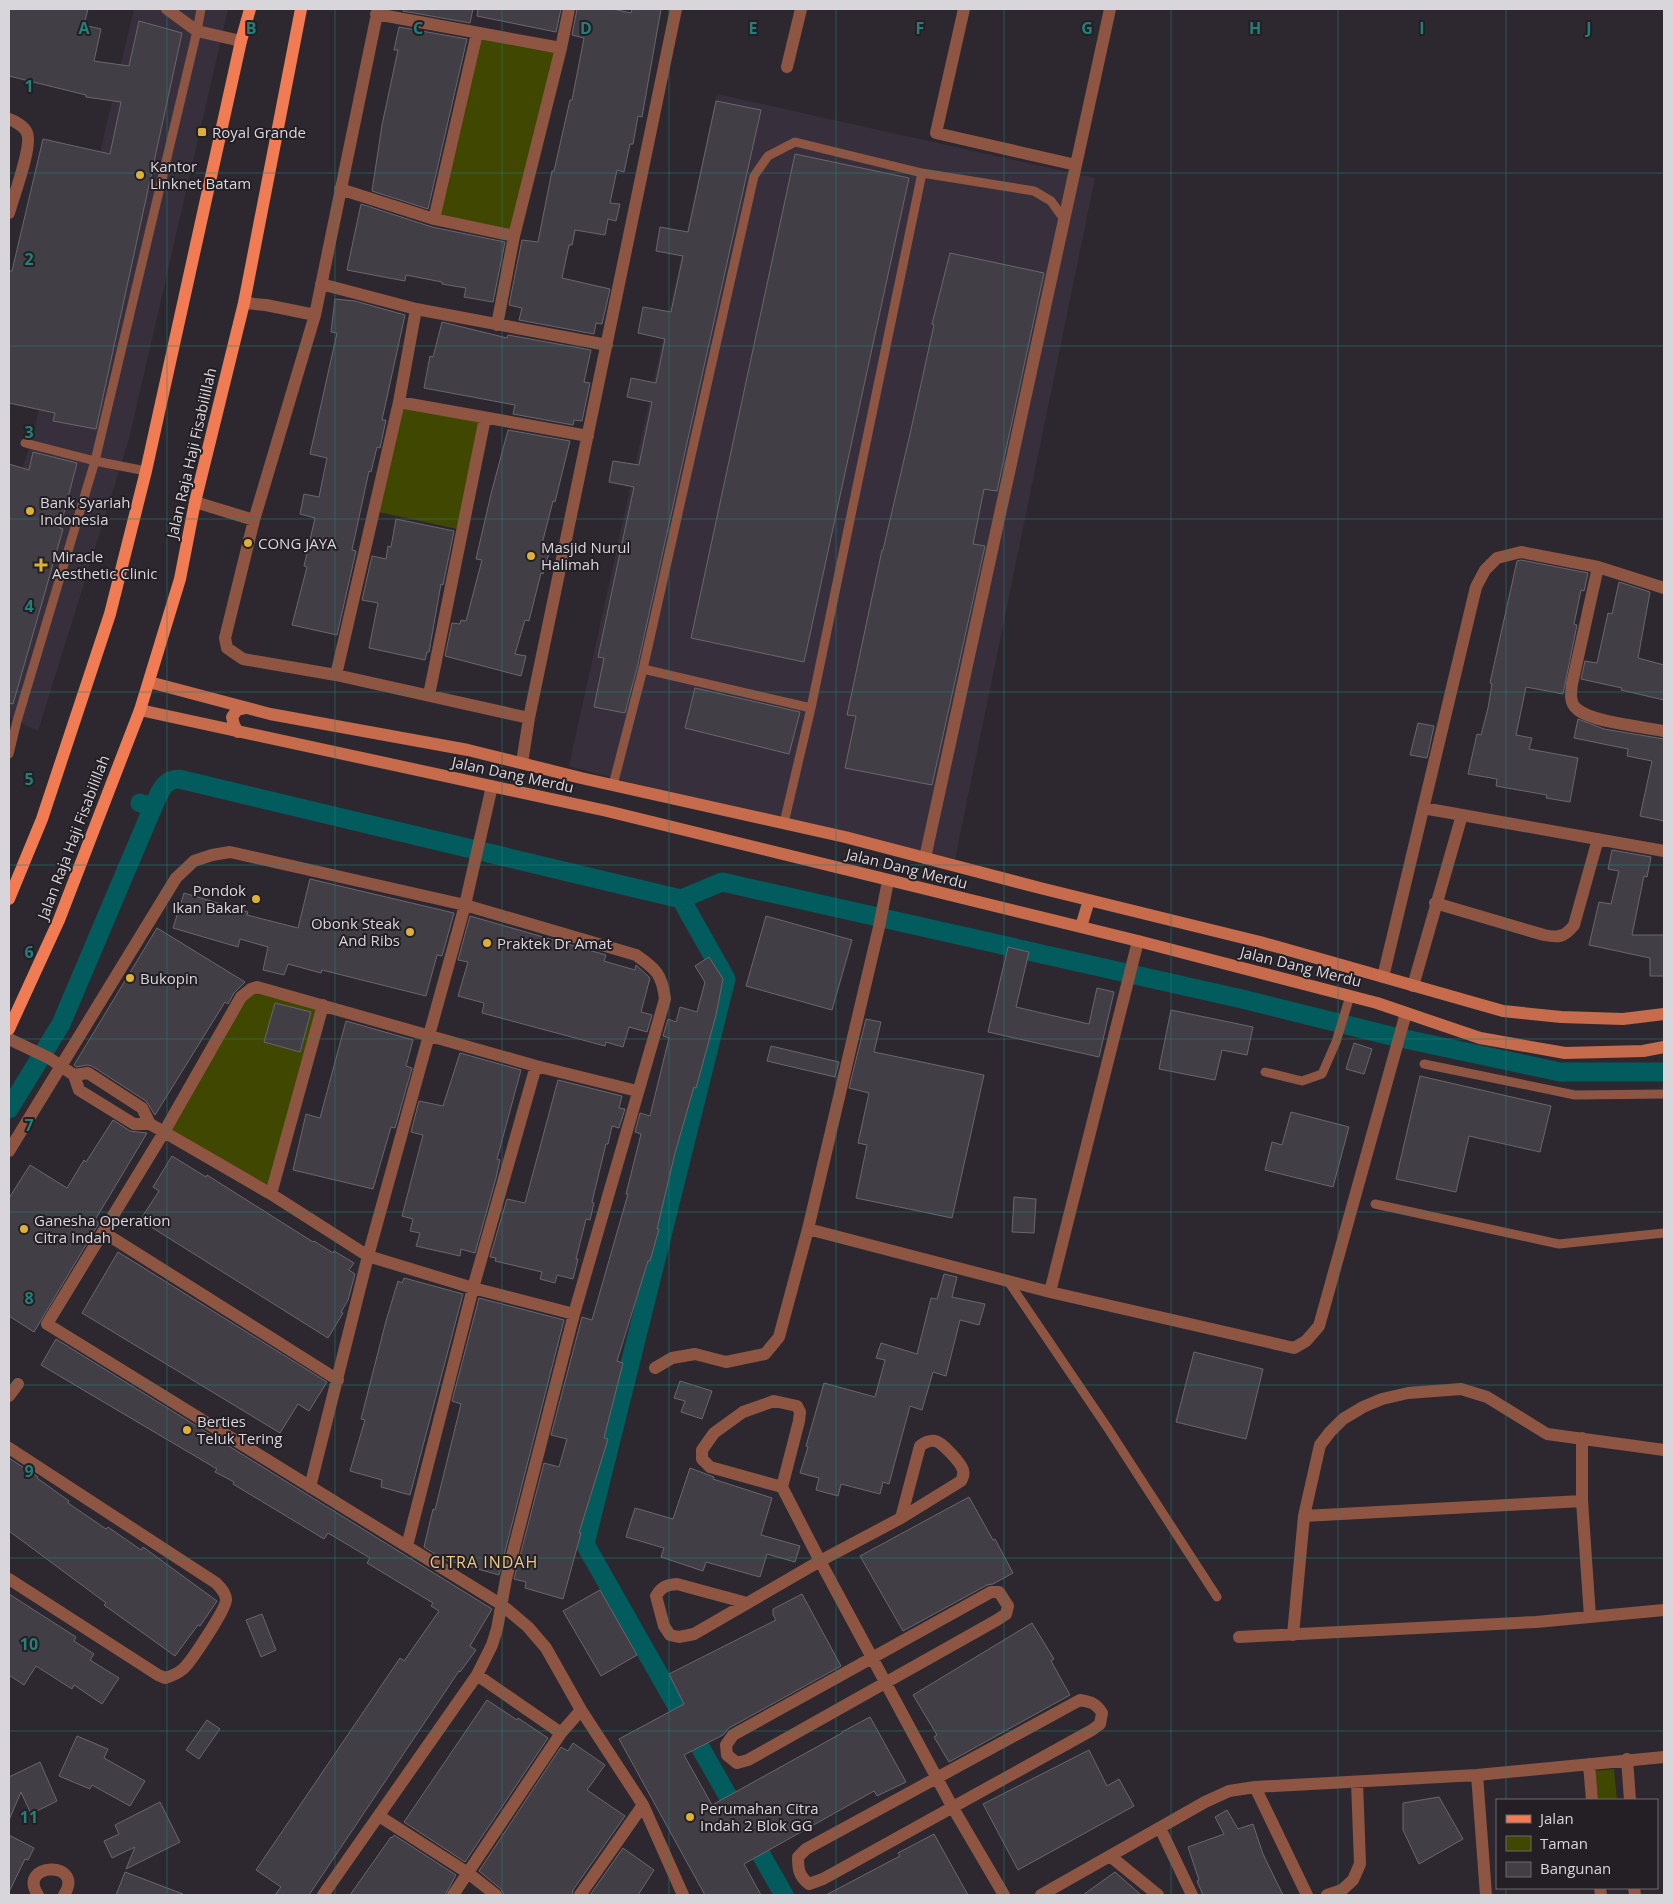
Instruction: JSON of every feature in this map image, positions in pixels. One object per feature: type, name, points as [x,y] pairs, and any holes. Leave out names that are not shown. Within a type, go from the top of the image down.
[{"type":"main road","points":[[9,899],[42,819],[106,624],[146,471],[241,41],[250,9]]},
{"type":"main road","name":"Jalan Raja Haji Fisabilillah","points":[[9,1029],[59,920],[140,710],[180,579],[195,502],[244,303],[301,9]]},
{"type":"main road","name":"Jalan Dang Merdu","points":[[149,682],[270,714],[468,750],[784,823],[1260,942],[1503,1011],[1561,1017],[1623,1019],[1664,1014]]},
{"type":"main road","points":[[238,732],[232,717],[237,710],[246,708]]},
{"type":"main road","name":"Jalan Dang Merdu","points":[[140,710],[607,811],[1082,927],[1377,1003],[1480,1038],[1565,1053],[1643,1051],[1664,1047]]},
{"type":"main road","points":[[1082,927],[1089,900]]},
{"type":"street","points":[[167,9],[197,31],[241,41]]},
{"type":"street","points":[[497,324],[514,236],[561,48],[568,9]]},
{"type":"street","points":[[522,763],[529,718],[676,9]]},
{"type":"street","points":[[787,67],[800,9]]},
{"type":"street","points":[[964,9],[936,133],[1076,165]]},
{"type":"street","points":[[925,858],[1110,9]]},
{"type":"street","points":[[529,718],[336,675],[243,660],[227,648],[225,638],[254,520],[315,315],[377,12],[561,48]]},
{"type":"street","points":[[434,219],[477,33]]},
{"type":"street","points":[[9,119],[22,126],[28,133],[28,146],[11,198],[9,213]]},
{"type":"street","points":[[340,189],[434,219],[514,236]]},
{"type":"street","points":[[321,284],[416,309],[606,345]]},
{"type":"street","points":[[244,303],[266,305],[315,315]]},
{"type":"street","points":[[336,675],[399,402],[416,309]]},
{"type":"street","points":[[399,402],[588,436]]},
{"type":"street","points":[[429,695],[485,418]]},
{"type":"street","points":[[195,502],[254,520]]},
{"type":"street","points":[[1383,977],[1476,587],[1485,570],[1497,558],[1521,552],[1598,567],[1664,588]]},
{"type":"street","points":[[1598,567],[1570,698],[1576,709],[1591,717],[1664,731]]},
{"type":"street","points":[[310,1487],[368,1256],[465,905],[492,786]]},
{"type":"street","points":[[1423,808],[1664,851]]},
{"type":"street","points":[[1412,986],[1462,815]]},
{"type":"street","points":[[1435,903],[1556,938],[1567,934],[1574,925],[1598,839]]},
{"type":"street","points":[[9,1151],[176,878],[194,861],[212,855],[230,852],[465,905],[636,955],[653,966],[663,982],[664,999],[574,1314],[506,1579],[492,1645],[477,1675],[323,1895]]},
{"type":"street","points":[[655,1368],[672,1358],[695,1354],[726,1362],[765,1354],[779,1337],[808,1229],[880,927],[888,881]]},
{"type":"street","points":[[1050,1292],[1138,941]]},
{"type":"street","points":[[637,1091],[536,1066],[257,988],[245,992],[164,1132],[47,1324],[502,1605],[528,1627],[546,1648],[581,1710],[643,1805],[683,1895]]},
{"type":"street","points":[[271,1194],[323,1005]]},
{"type":"street","points":[[808,1229],[1050,1292],[1294,1348],[1306,1342],[1318,1326],[1406,1013]]},
{"type":"street","points":[[9,1039],[49,1058],[74,1075],[88,1073],[142,1108],[150,1124]]},
{"type":"street","points":[[407,1546],[473,1288],[536,1066]]},
{"type":"street","points":[[74,1075],[79,1090],[134,1124],[150,1124],[271,1194],[368,1256],[473,1288],[574,1314]]},
{"type":"street","points":[[103,1232],[338,1380]]},
{"type":"street","points":[[9,1396],[18,1384]]},
{"type":"street","points":[[1293,1635],[1304,1516],[1320,1445],[1343,1419],[1363,1407],[1382,1399],[1408,1393],[1461,1389],[1487,1397],[1542,1432],[1556,1436],[1664,1450]]},
{"type":"street","points":[[782,1487],[710,1467],[702,1459],[702,1450],[714,1433],[743,1412],[774,1401],[797,1406],[800,1412],[799,1421],[782,1487],[937,1779],[1004,1895]]},
{"type":"street","points":[[1582,1438],[1582,1501],[1590,1617]]},
{"type":"street","points":[[747,1603],[678,1584],[666,1585],[660,1588],[656,1596],[664,1626],[670,1635],[679,1637],[694,1634],[820,1561],[901,1518],[954,1487],[961,1481],[964,1475],[962,1467],[942,1444],[936,1440],[927,1441],[920,1446],[901,1518]]},
{"type":"street","points":[[9,1448],[216,1583],[226,1600],[222,1613],[184,1668],[175,1675],[165,1678],[9,1579]]},
{"type":"street","points":[[1304,1516],[1582,1501]]},
{"type":"street","points":[[991,1592],[999,1592],[1008,1606],[1006,1614],[748,1760],[737,1763],[727,1755],[726,1745],[733,1735],[873,1658],[991,1592]]},
{"type":"street","points":[[1240,1637],[1536,1622],[1664,1610]]},
{"type":"street","points":[[477,1675],[561,1733]]},
{"type":"street","points":[[1080,1700],[1091,1702],[1098,1706],[1102,1713],[1100,1724],[1092,1730],[953,1808],[823,1879],[810,1884],[801,1878],[798,1868],[798,1857],[806,1850],[937,1779],[1080,1700]]},
{"type":"street","points":[[453,1895],[561,1733],[581,1710]]},
{"type":"street","points":[[1041,1895],[1205,1802],[1229,1791],[1255,1787],[1477,1775],[1664,1757]]},
{"type":"street","points":[[1628,1759],[1630,1799]]},
{"type":"street","points":[[1589,1764],[1592,1799]]},
{"type":"street","points":[[1477,1775],[1486,1895]]},
{"type":"street","points":[[1327,1895],[1342,1890],[1353,1880],[1360,1864],[1357,1782]]},
{"type":"street","points":[[1255,1787],[1307,1895]]},
{"type":"street","points":[[580,1895],[643,1805]]},
{"type":"street","points":[[379,1816],[468,1874],[496,1895]]},
{"type":"street","points":[[1160,1828],[1192,1895]]},
{"type":"street","points":[[1110,1856],[1158,1895]]},
{"type":"street","points":[[38,1895],[35,1888],[36,1878],[44,1870],[50,1868],[56,1869],[65,1875],[68,1886],[64,1895]]},
{"type":"lane","points":[[9,754],[13,719],[95,461],[197,31],[200,9]]},
{"type":"lane","points":[[613,785],[643,669],[754,176],[768,156],[795,142],[922,173],[1034,191],[1051,201],[1064,219]]},
{"type":"lane","points":[[784,823],[811,708],[922,173]]},
{"type":"lane","points":[[25,443],[95,461],[146,471]]},
{"type":"lane","points":[[643,669],[811,708]]},
{"type":"lane","points":[[1265,1072],[1302,1081],[1322,1074],[1336,1042],[1350,996]]},
{"type":"lane","points":[[1424,1064],[1574,1095],[1664,1094]]},
{"type":"lane","points":[[1375,1204],[1559,1244],[1664,1233]]},
{"type":"lane","points":[[1008,1281],[1107,1427],[1217,1597]]},
{"type":"shaded area","points":[[134,9],[228,9],[129,439],[38,731],[9,717],[9,505],[32,440]]},
{"type":"shaded area","points":[[717,94],[1095,178],[953,869],[569,766]]},
{"type":"green space","points":[[477,33],[561,48],[514,236],[434,219]]},
{"type":"green space","points":[[399,402],[485,418],[462,530],[374,511]]},
{"type":"green space","points":[[256,990],[321,1006],[265,1198],[160,1133],[243,999]]},
{"type":"green space","points":[[1614,1769],[1617,1799],[1598,1799],[1595,1771]]},
{"type":"building","points":[[9,9],[88,9],[84,25],[101,29],[94,61],[129,66],[139,21],[182,33],[96,429],[53,421],[55,413],[9,403],[9,271],[12,271],[43,139],[110,154],[121,102],[86,97],[86,95],[9,76]]},
{"type":"building","points":[[403,9],[473,9],[470,23],[403,11]]},
{"type":"building","points":[[478,9],[561,9],[556,32],[477,16]]},
{"type":"building","points":[[577,9],[613,9],[631,13],[632,9],[661,9],[642,117],[638,116],[633,144],[630,144],[624,172],[617,170],[610,203],[620,204],[616,221],[608,219],[605,235],[575,230],[572,245],[569,245],[562,278],[610,289],[602,324],[596,323],[594,334],[519,320],[522,308],[509,305],[522,240],[538,242],[552,171],[554,171],[570,100],[572,100],[584,38],[572,35]]},
{"type":"building","points":[[399,27],[467,39],[428,209],[372,191],[382,125],[398,50],[394,50]]},
{"type":"building","points":[[716,101],[761,110],[637,668],[625,713],[594,707],[604,658],[598,657],[634,487],[609,482],[613,461],[639,465],[652,402],[627,397],[631,378],[656,383],[665,339],[638,333],[643,307],[671,312],[683,256],[656,251],[660,227],[688,232]]},
{"type":"building","points":[[795,154],[909,178],[804,662],[691,638]]},
{"type":"building","points":[[361,204],[432,227],[505,242],[493,302],[464,297],[466,288],[442,284],[442,282],[406,275],[405,281],[347,270]]},
{"type":"building","points":[[950,253],[1044,273],[997,491],[984,489],[973,544],[985,546],[932,785],[845,768],[856,716],[847,715],[882,550],[934,325],[932,324]]},
{"type":"building","points":[[335,299],[355,301],[405,315],[382,420],[386,420],[380,448],[377,447],[371,472],[369,471],[352,550],[356,551],[337,635],[292,625],[307,567],[304,566],[315,518],[300,514],[304,494],[319,497],[327,458],[310,454],[337,333],[331,332]]},
{"type":"building","points":[[442,322],[507,338],[508,335],[591,350],[584,382],[590,383],[582,421],[574,420],[573,425],[513,414],[515,405],[424,388],[430,356],[433,357]]},
{"type":"building","points":[[508,430],[570,441],[555,502],[553,501],[542,544],[551,546],[543,574],[541,573],[529,621],[525,620],[515,654],[526,656],[521,676],[445,656],[452,623],[460,624],[461,620],[466,621],[482,560],[476,559]]},
{"type":"building","points":[[33,452],[77,463],[60,528],[63,529],[13,704],[9,703],[9,464],[29,470]]},
{"type":"building","points":[[396,519],[454,531],[443,585],[441,584],[429,652],[427,652],[425,660],[369,648],[378,603],[362,600],[372,556],[386,559],[388,546],[391,547]]},
{"type":"building","points":[[1521,560],[1588,573],[1584,591],[1581,590],[1574,624],[1577,625],[1563,694],[1526,687],[1516,735],[1532,738],[1529,749],[1578,758],[1570,802],[1546,798],[1547,795],[1496,786],[1497,779],[1468,774],[1477,734],[1481,735],[1488,708],[1492,684],[1490,683],[1517,561]]},
{"type":"building","points":[[1619,582],[1650,592],[1638,658],[1664,665],[1664,700],[1581,679],[1585,661],[1597,663],[1608,613],[1612,614]]},
{"type":"building","points":[[695,688],[800,712],[789,754],[685,728]]},
{"type":"building","points":[[1578,719],[1604,729],[1664,739],[1664,821],[1640,816],[1652,761],[1627,756],[1628,749],[1574,738]]},
{"type":"building","points":[[1418,723],[1434,726],[1427,758],[1410,755]]},
{"type":"building","points":[[1612,850],[1651,857],[1647,877],[1644,876],[1632,935],[1664,935],[1664,976],[1650,976],[1650,958],[1589,945],[1599,902],[1611,904],[1619,871],[1608,869]]},
{"type":"building","points":[[310,879],[454,913],[442,956],[437,955],[426,996],[322,970],[321,973],[288,964],[284,975],[263,970],[268,947],[240,939],[238,947],[173,928],[184,893],[248,912],[247,915],[298,928]]},
{"type":"building","points":[[470,916],[606,955],[604,961],[635,970],[636,965],[650,978],[641,1012],[652,1015],[647,1032],[629,1027],[623,1047],[606,1042],[605,1046],[482,1013],[484,1003],[458,996],[468,962],[458,960]]},
{"type":"building","points":[[766,916],[852,940],[832,1010],[746,986]]},
{"type":"building","points":[[157,928],[245,982],[234,993],[228,1004],[225,1002],[155,1115],[146,1101],[92,1066],[76,1067],[74,1065]]},
{"type":"building","points":[[1008,947],[1029,952],[1016,1007],[1089,1024],[1097,988],[1114,992],[1099,1057],[988,1032]]},
{"type":"building","points":[[709,957],[723,979],[716,1015],[696,1088],[694,1087],[675,1153],[657,1229],[659,1229],[650,1261],[648,1261],[617,1361],[623,1363],[604,1438],[608,1439],[579,1533],[581,1533],[563,1599],[525,1588],[526,1582],[514,1579],[544,1463],[559,1467],[567,1439],[551,1435],[582,1317],[592,1320],[628,1194],[626,1194],[641,1134],[635,1132],[640,1113],[650,1116],[669,1038],[663,1036],[668,1019],[676,1022],[680,1007],[697,1012],[705,982],[695,966]]},
{"type":"building","points":[[275,1003],[311,1012],[300,1052],[264,1042]]},
{"type":"building","points":[[1171,1010],[1253,1027],[1247,1055],[1222,1050],[1215,1080],[1159,1069]]},
{"type":"building","points":[[866,1019],[881,1022],[874,1052],[984,1075],[952,1218],[856,1198],[867,1145],[858,1143],[869,1093],[849,1088]]},
{"type":"building","points":[[346,1021],[413,1040],[406,1066],[412,1068],[395,1128],[391,1127],[373,1189],[293,1170],[306,1114],[320,1118]]},
{"type":"building","points":[[1354,1043],[1372,1049],[1364,1074],[1346,1069]]},
{"type":"building","points":[[771,1046],[839,1062],[835,1077],[767,1061]]},
{"type":"building","points":[[460,1053],[521,1070],[497,1159],[500,1160],[496,1178],[475,1253],[461,1249],[460,1256],[416,1246],[420,1233],[410,1231],[413,1219],[402,1216],[423,1135],[411,1132],[419,1101],[443,1106]]},
{"type":"building","points":[[1420,1076],[1551,1106],[1540,1152],[1469,1136],[1456,1192],[1396,1179]]},
{"type":"building","points":[[558,1080],[622,1096],[619,1108],[625,1109],[619,1128],[612,1126],[608,1144],[606,1144],[592,1202],[594,1203],[590,1220],[586,1219],[573,1279],[557,1275],[555,1283],[540,1279],[542,1272],[495,1261],[496,1258],[490,1257],[507,1199],[525,1203]]},
{"type":"building","points":[[1291,1112],[1349,1127],[1333,1187],[1265,1170],[1272,1142],[1282,1145]]},
{"type":"building","points":[[113,1120],[130,1131],[147,1133],[95,1220],[99,1223],[34,1332],[9,1316],[9,1198],[30,1165],[67,1188],[84,1160],[86,1162]]},
{"type":"building","points":[[172,1156],[206,1177],[207,1175],[313,1242],[333,1253],[334,1251],[354,1263],[349,1270],[355,1274],[348,1300],[341,1312],[343,1313],[328,1338],[140,1220],[159,1191],[153,1187]]},
{"type":"building","points":[[1014,1197],[1036,1199],[1034,1233],[1012,1232]]},
{"type":"building","points":[[118,1252],[327,1382],[309,1411],[298,1404],[280,1433],[82,1313]]},
{"type":"building","points":[[944,1274],[957,1277],[952,1297],[985,1304],[979,1325],[960,1320],[946,1376],[933,1372],[922,1410],[910,1406],[889,1484],[883,1482],[880,1494],[841,1484],[838,1496],[816,1490],[819,1478],[800,1473],[824,1383],[875,1397],[885,1360],[876,1358],[881,1343],[917,1354],[931,1298],[937,1299]]},
{"type":"building","points":[[404,1278],[463,1294],[410,1495],[381,1487],[382,1480],[350,1471],[365,1420],[361,1419],[386,1321],[398,1281],[402,1283]]},
{"type":"building","points":[[479,1298],[564,1320],[499,1575],[443,1559],[424,1547],[461,1404],[452,1401]]},
{"type":"building","points":[[56,1339],[492,1609],[470,1646],[476,1650],[459,1671],[309,1895],[275,1895],[281,1887],[256,1870],[400,1658],[404,1661],[439,1611],[431,1606],[433,1603],[367,1563],[370,1558],[328,1533],[324,1539],[233,1484],[234,1482],[215,1472],[217,1469],[41,1365]]},
{"type":"building","points":[[1194,1352],[1263,1369],[1246,1439],[1176,1422]]},
{"type":"building","points":[[680,1381],[712,1391],[702,1419],[681,1412],[685,1401],[674,1398]]},
{"type":"building","points":[[9,1458],[38,1477],[69,1501],[68,1503],[141,1550],[143,1547],[217,1601],[200,1626],[198,1625],[175,1656],[104,1605],[106,1603],[9,1531]]},
{"type":"building","points":[[690,1468],[714,1477],[713,1479],[772,1498],[761,1535],[800,1546],[795,1562],[767,1554],[760,1577],[706,1562],[703,1571],[661,1557],[664,1548],[626,1537],[635,1508],[673,1519]]},
{"type":"building","points":[[969,1497],[1013,1573],[993,1584],[987,1585],[903,1631],[860,1556]]},
{"type":"building","points":[[600,1590],[637,1655],[601,1676],[563,1611]]},
{"type":"building","points":[[9,1594],[76,1637],[74,1641],[94,1654],[90,1660],[119,1678],[102,1704],[74,1685],[72,1689],[36,1666],[24,1685],[9,1675]]},
{"type":"building","points":[[802,1594],[841,1666],[729,1728],[723,1735],[684,1755],[712,1805],[870,1717],[906,1782],[877,1796],[874,1791],[744,1864],[761,1895],[705,1895],[619,1739],[684,1704],[669,1674],[776,1620],[773,1615],[773,1609]]},
{"type":"building","points":[[262,1614],[276,1650],[261,1657],[246,1620]]},
{"type":"building","points":[[1032,1623],[1054,1659],[1051,1661],[1070,1695],[949,1762],[934,1737],[937,1735],[913,1695]]},
{"type":"building","points":[[487,1700],[548,1738],[465,1862],[404,1822]]},
{"type":"building","points":[[207,1720],[220,1729],[199,1759],[186,1750]]},
{"type":"building","points":[[77,1736],[108,1749],[104,1758],[145,1781],[130,1806],[92,1785],[90,1789],[59,1776]]},
{"type":"building","points":[[573,1743],[605,1765],[587,1790],[625,1816],[573,1890],[572,1895],[504,1895],[501,1889],[479,1871],[561,1747],[568,1751]]},
{"type":"building","points":[[1089,1750],[1107,1786],[1119,1779],[1134,1806],[1018,1870],[983,1804]]},
{"type":"building","points":[[40,1762],[57,1801],[31,1814],[21,1792],[9,1820],[9,1777]]},
{"type":"building","points":[[1439,1797],[1463,1839],[1419,1864],[1403,1830],[1403,1803]]},
{"type":"building","points":[[160,1802],[180,1842],[126,1869],[135,1847],[112,1858],[104,1841],[119,1834],[115,1825]]},
{"type":"building","points":[[1227,1810],[1238,1829],[1253,1824],[1263,1854],[1283,1895],[1203,1895],[1197,1881],[1199,1880],[1188,1847],[1224,1834],[1215,1817]]},
{"type":"building","points":[[934,1834],[968,1895],[826,1895],[900,1856],[898,1853]]},
{"type":"building","points":[[9,1835],[34,1848],[28,1860],[25,1859],[9,1892]]},
{"type":"building","points":[[394,1835],[456,1875],[445,1895],[350,1895]]},
{"type":"building","points":[[623,1848],[654,1870],[638,1895],[590,1895]]},
{"type":"building","points":[[125,1872],[183,1894],[116,1895]]},
{"type":"building","points":[[1115,1872],[1141,1895],[1083,1895]]},
{"type":"waterway","points":[[153,807],[165,784],[179,779],[681,899],[722,882],[1242,999],[1391,1036],[1560,1072],[1664,1072]]},
{"type":"waterway","points":[[9,1109],[61,1024],[153,807],[140,803]]},
{"type":"waterway","points":[[681,899],[726,979],[585,1544],[784,1895]]},
{"type":"place","name":"Royal Grande","points":[[202,132]]},
{"type":"place","name":"Kantor Linknet Batam","points":[[140,175]]},
{"type":"place","name":"Bank Syariah Indonesia","points":[[30,511]]},
{"type":"place","name":"CONG JAYA","points":[[248,543]]},
{"type":"place","name":"Masjid Nurul Halimah","points":[[531,556]]},
{"type":"place","name":"Miracle Aesthetic Clinic","points":[[41,565]]},
{"type":"place","name":"Pondok Ikan Bakar","points":[[256,899]]},
{"type":"place","name":"Obonk Steak And Ribs","points":[[410,932]]},
{"type":"place","name":"Praktek Dr Amat","points":[[487,943]]},
{"type":"place","name":"Bukopin","points":[[130,978]]},
{"type":"place","name":"Ganesha Operation Citra Indah","points":[[24,1229]]},
{"type":"place","name":"Berties Teluk Tering","points":[[187,1430]]},
{"type":"place","name":"Perumahan Citra Indah 2 Blok GG","points":[[690,1817]]},
{"type":"district","name":"CITRA INDAH","points":[[484,1562]]}]
